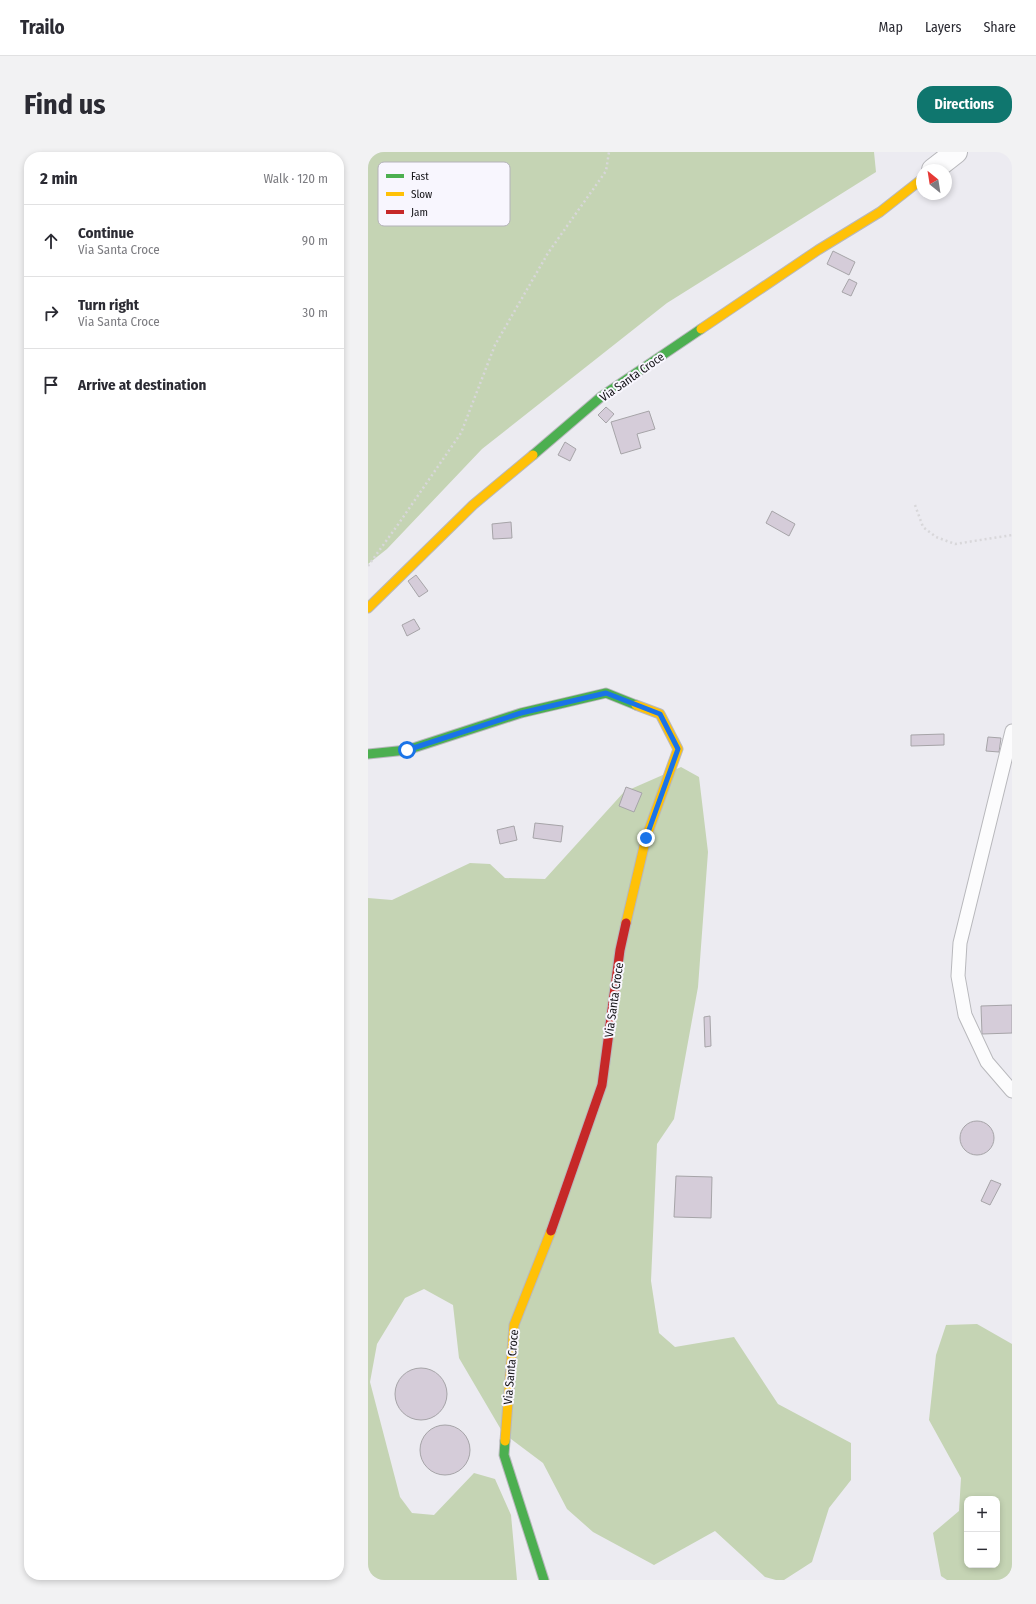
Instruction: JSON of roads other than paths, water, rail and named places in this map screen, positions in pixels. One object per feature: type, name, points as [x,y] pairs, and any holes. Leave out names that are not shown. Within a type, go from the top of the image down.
[{"type":"street","points":[[941,164],[956,152]]},
{"type":"street","name":"Via Santa Croce","points":[[368,608],[473,505],[602,396],[818,250],[880,212],[916,184]]},
{"type":"street","name":"Via Santa Croce","points":[[368,754],[407,750],[521,713],[606,693],[660,714],[678,749],[646,838],[620,950],[602,1085],[553,1226],[514,1325],[504,1455],[544,1580]]},
{"type":"lane","points":[[1012,731],[960,944],[958,976],[965,1015],[968,1022],[987,1062],[1012,1091]]}]
